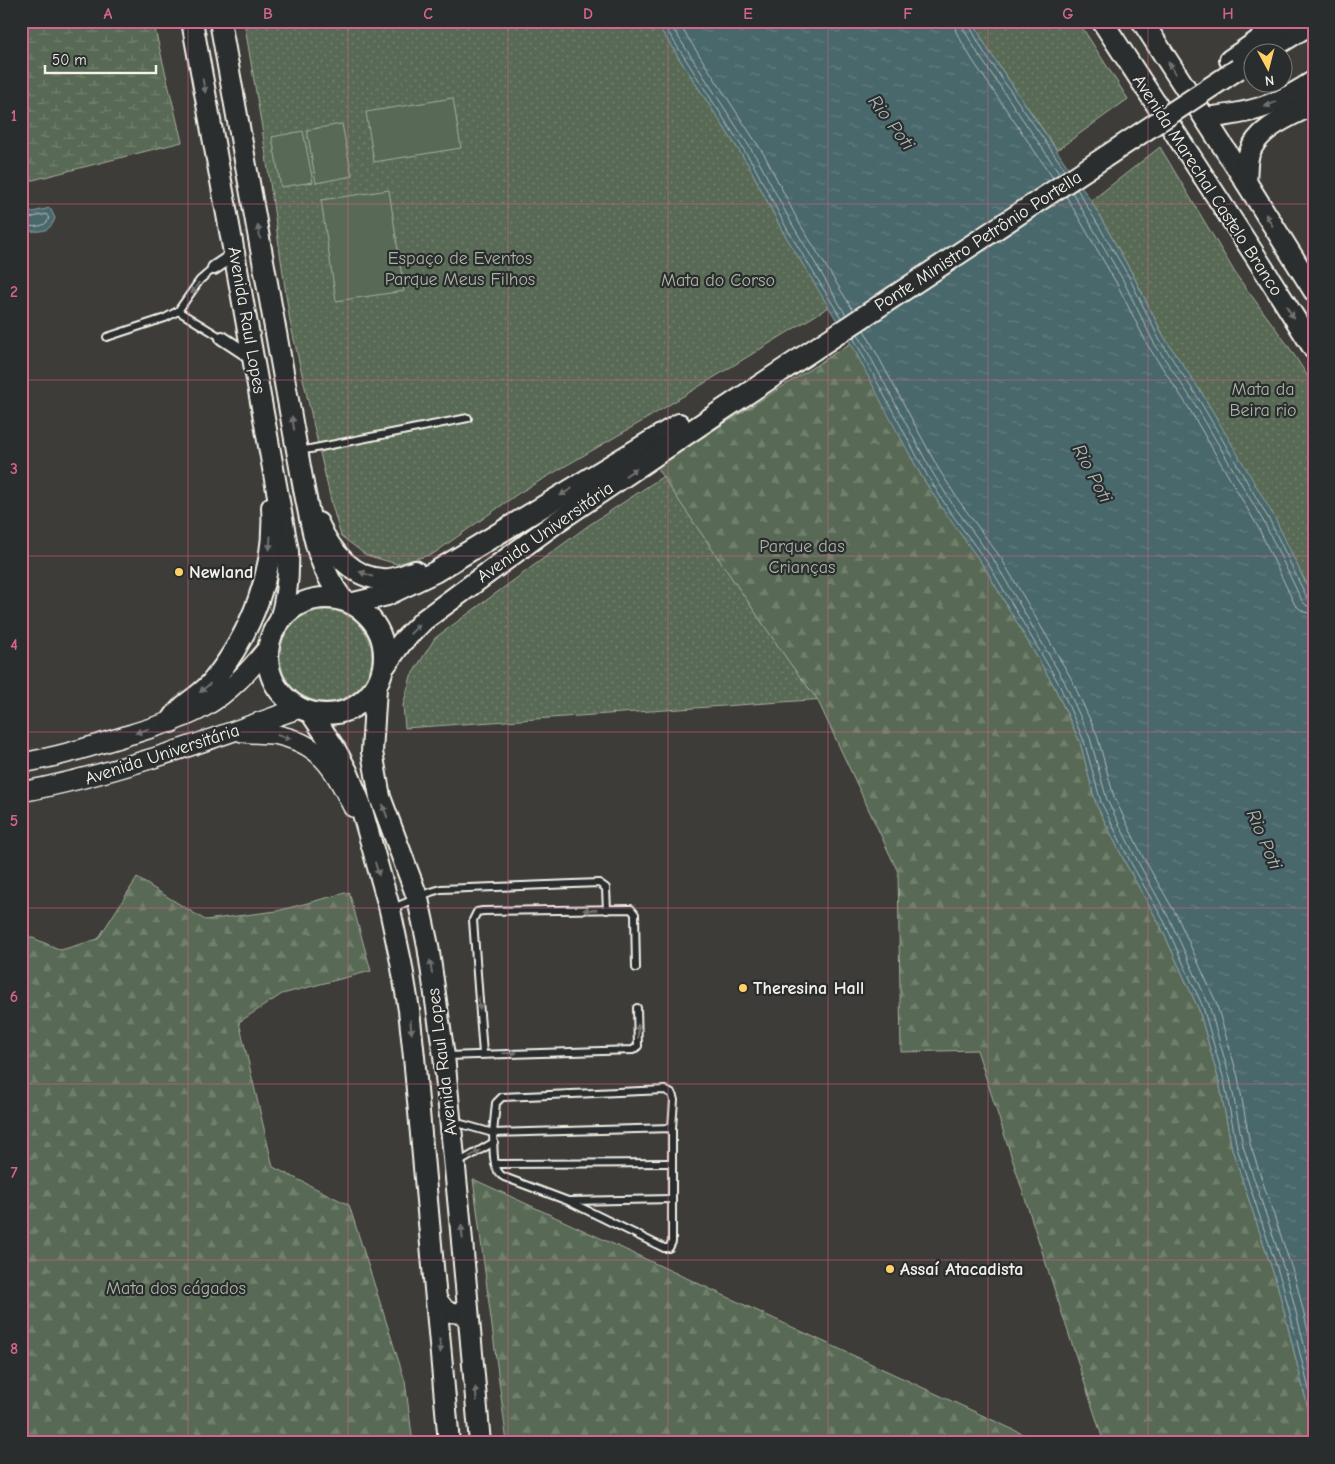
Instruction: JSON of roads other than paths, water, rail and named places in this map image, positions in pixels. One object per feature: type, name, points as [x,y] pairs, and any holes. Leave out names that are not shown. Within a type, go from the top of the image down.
[{"type":"main road","name":"Avenida Raul Lopes","points":[[192,21],[270,442],[288,551],[289,578],[285,604],[280,620]]},
{"type":"main road","name":"Avenida Raul Lopes","points":[[220,21],[304,489],[318,554],[325,574],[348,602]]},
{"type":"main road","name":"Avenida Marechal Castelo Branco","points":[[1102,21],[1314,349]]},
{"type":"main road","name":"Avenida Marechal Castelo Branco","points":[[1142,21],[1314,291]]},
{"type":"main road","name":"Ponte Ministro Petrônio Portella","points":[[715,408],[1240,63],[1287,21]]},
{"type":"main road","points":[[1281,42],[1314,22]]},
{"type":"main road","points":[[1205,118],[1263,108],[1290,96],[1314,81]]},
{"type":"main road","points":[[1246,182],[1248,155],[1255,142],[1265,130],[1314,104]]},
{"type":"main road","points":[[221,176],[247,171]]},
{"type":"main road","points":[[1256,257],[1282,242]]},
{"type":"main road","name":"Avenida Universitária","points":[[348,602],[387,595],[436,572],[477,546],[715,408]]},
{"type":"main road","name":"Avenida Universitária","points":[[384,667],[402,642],[424,620],[715,408]]},
{"type":"main road","points":[[172,722],[180,710],[212,683],[237,647],[261,595],[270,552],[272,514],[270,442]]},
{"type":"main road","points":[[304,489],[331,547],[342,561],[355,570],[369,576],[387,579],[401,576],[458,550],[477,546]]},
{"type":"main road","points":[[318,598],[333,598],[348,602],[368,614],[377,626],[383,640],[384,667],[376,688],[368,697],[351,709],[331,714],[305,710],[285,698],[274,683],[268,666],[268,648],[272,633],[280,620],[291,610],[304,602],[318,598]]},
{"type":"main road","name":"Avenida Universitária","points":[[21,763],[96,745],[172,722],[204,707],[220,696],[247,674],[268,648]]},
{"type":"main road","name":"Avenida Raul Lopes","points":[[376,688],[372,752],[380,797],[418,899],[428,946],[444,1056],[480,1443]]},
{"type":"main road","name":"Avenida Raul Lopes","points":[[305,710],[335,749],[347,772],[360,803],[390,910],[409,1010],[448,1443]]},
{"type":"main road","name":"Avenida Universitária","points":[[21,792],[91,778],[305,710]]},
{"type":"main road","points":[[236,731],[252,734],[272,734],[290,738],[312,748],[320,754],[338,778],[368,835]]},
{"type":"main road","points":[[436,1298],[447,1312],[468,1312]]},
{"type":"street","points":[[214,268],[235,254]]},
{"type":"street","points":[[222,338],[254,359]]},
{"type":"lane","points":[[108,337],[178,312],[200,280],[214,268]]},
{"type":"lane","points":[[178,312],[222,338]]},
{"type":"lane","points":[[298,451],[468,418]]},
{"type":"lane","points":[[390,910],[440,889],[600,883],[606,888],[608,910]]},
{"type":"lane","points":[[483,1054],[473,920],[477,912],[631,910],[635,914],[636,968]]},
{"type":"lane","points":[[444,1056],[633,1050],[638,1046],[637,1008]]},
{"type":"lane","points":[[665,1090],[672,1094],[674,1100],[672,1128],[672,1242],[669,1248],[664,1248],[568,1201],[500,1176],[496,1164],[493,1133],[496,1103],[502,1097],[665,1090]]},
{"type":"lane","points":[[450,1122],[493,1133],[672,1128]]},
{"type":"lane","points":[[455,1165],[494,1142]]},
{"type":"lane","points":[[496,1164],[672,1163]]},
{"type":"lane","points":[[568,1201],[672,1199]]},
{"type":"water","name":"Rio Poti","points":[[655,21],[972,21],[989,51],[1091,201],[1133,275],[1164,337],[1203,395],[1275,518],[1314,601],[1314,1432],[1278,1287],[1232,1149],[1219,1081],[1199,1010],[1160,925],[1127,866],[1096,804],[1080,742],[1054,686],[985,568],[922,477],[854,349],[782,230],[749,166]]},
{"type":"water","points":[[21,207],[24,214],[50,208],[55,218],[53,223],[47,229],[24,231],[21,233]]},
{"type":"place","name":"Newland","points":[[179,572]]},
{"type":"place","name":"Theresina Hall","points":[[743,988]]},
{"type":"place","name":"Assaí Atacadista","points":[[890,1269]]},
{"type":"park label","name":"Espaço de Eventos Parque Meus Filhos","points":[[460,268]]},
{"type":"park label","name":"Mata do Corso","points":[[718,280]]},
{"type":"park label","name":"Mata da Beira rio","points":[[1263,399]]},
{"type":"park label","name":"Parque das Crianças","points":[[802,556]]},
{"type":"park label","name":"Mata dos cágados","points":[[176,1288]]}]
